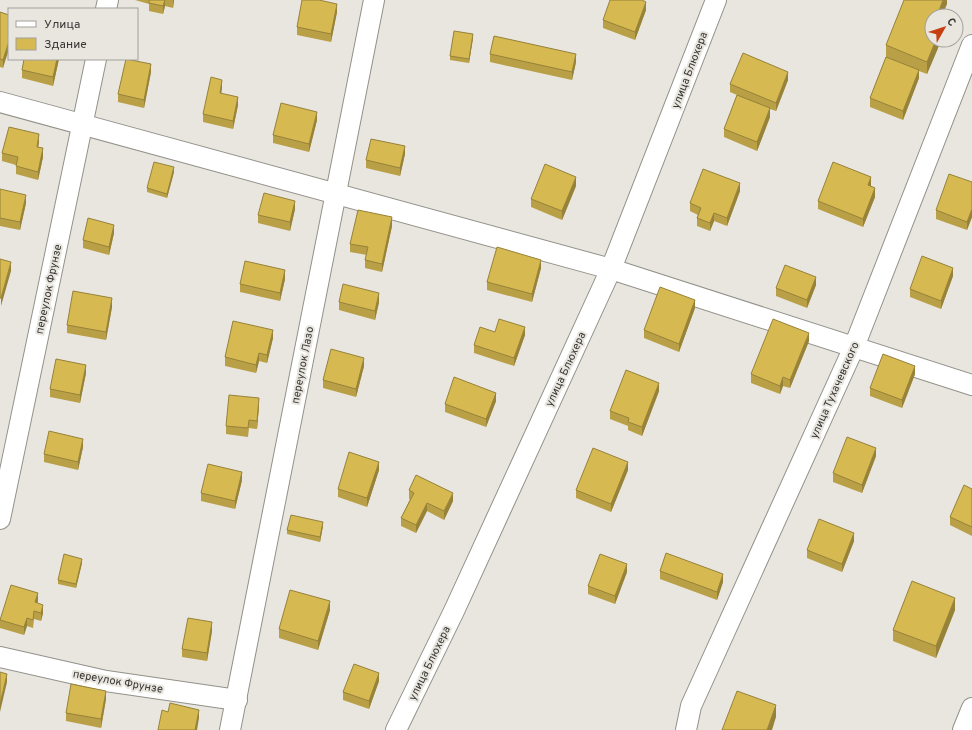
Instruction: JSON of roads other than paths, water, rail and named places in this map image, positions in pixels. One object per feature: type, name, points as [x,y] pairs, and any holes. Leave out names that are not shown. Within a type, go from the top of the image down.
[{"type":"street","name":"переулок Лазо","points":[[230,730],[374,0]]},
{"type":"street","name":"улица Блюхера","points":[[396,730],[454,611],[611,269],[716,0]]},
{"type":"street","name":"улица Тухачевского","points":[[686,730],[691,706],[854,347],[972,44]]},
{"type":"street","name":"переулок Фрунзе","points":[[0,519],[96,60]]},
{"type":"street","points":[[0,102],[611,269],[972,385]]},
{"type":"street","name":"переулок Фрунзе","points":[[0,657],[106,681],[237,700]]},
{"type":"street","points":[[963,730],[972,708]]}]
